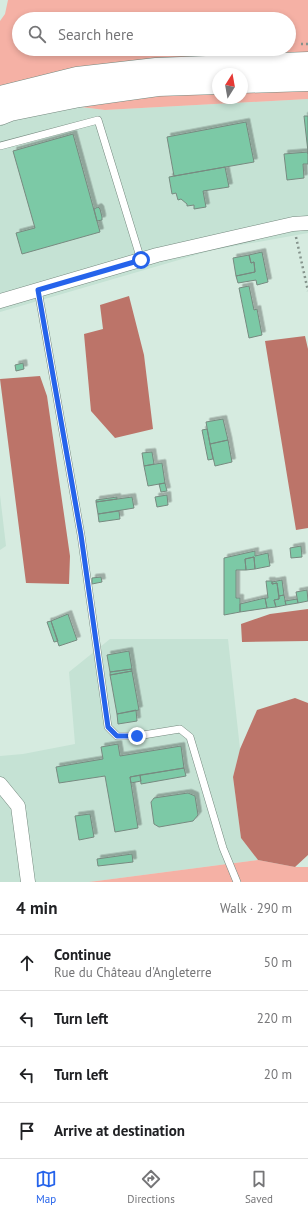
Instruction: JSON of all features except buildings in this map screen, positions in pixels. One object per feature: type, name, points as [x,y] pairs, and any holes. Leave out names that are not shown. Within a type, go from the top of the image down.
[{"type":"main road","points":[[0,97],[76,78],[156,69],[308,63]]},
{"type":"main road","points":[[248,82],[308,80]]},
{"type":"main road","points":[[0,114],[10,110],[79,96],[158,85],[212,83]]},
{"type":"street","points":[[0,301],[141,260],[214,241],[293,224],[308,223]]},
{"type":"street","points":[[0,784],[18,806],[28,882]]},
{"type":"lane","points":[[0,146],[98,120],[141,260]]},
{"type":"lane","points":[[38,290],[81,535],[108,727],[117,736],[137,736],[180,729],[190,737],[224,848],[237,882]]},
{"type":"path","points":[[293,224],[308,291]]},
{"type":"shaded area","points":[[8,0],[308,0],[308,99],[248,102],[248,68],[212,68],[212,104],[216,104],[105,110],[0,97],[0,21],[5,14]]},
{"type":"shaded area","points":[[0,97],[105,110],[216,104],[248,104],[248,102],[308,99],[308,233],[213,250],[0,312]]},
{"type":"shaded area","points":[[129,296],[144,355],[153,429],[115,438],[91,411],[84,334],[103,329],[100,305]]},
{"type":"shaded area","points":[[305,336],[308,349],[308,528],[296,530],[265,341]]},
{"type":"shaded area","points":[[40,376],[47,396],[70,556],[69,584],[26,583],[0,379]]},
{"type":"shaded area","points":[[0,495],[6,546],[0,550]]},
{"type":"shaded area","points":[[308,609],[308,641],[242,642],[241,624],[270,614]]},
{"type":"shaded area","points":[[110,639],[228,639],[240,749],[233,777],[241,838],[258,860],[89,882],[0,882],[0,756],[23,754],[75,744],[69,672]]},
{"type":"shaded area","points":[[295,698],[308,703],[308,855],[295,867],[258,860],[241,838],[233,777],[240,749],[257,710]]},
{"type":"shaded area","points":[[258,860],[295,867],[308,867],[308,882],[89,882]]},
{"type":"route","points":[[137,736],[117,736],[108,727],[81,535],[38,290],[141,260]]}]
